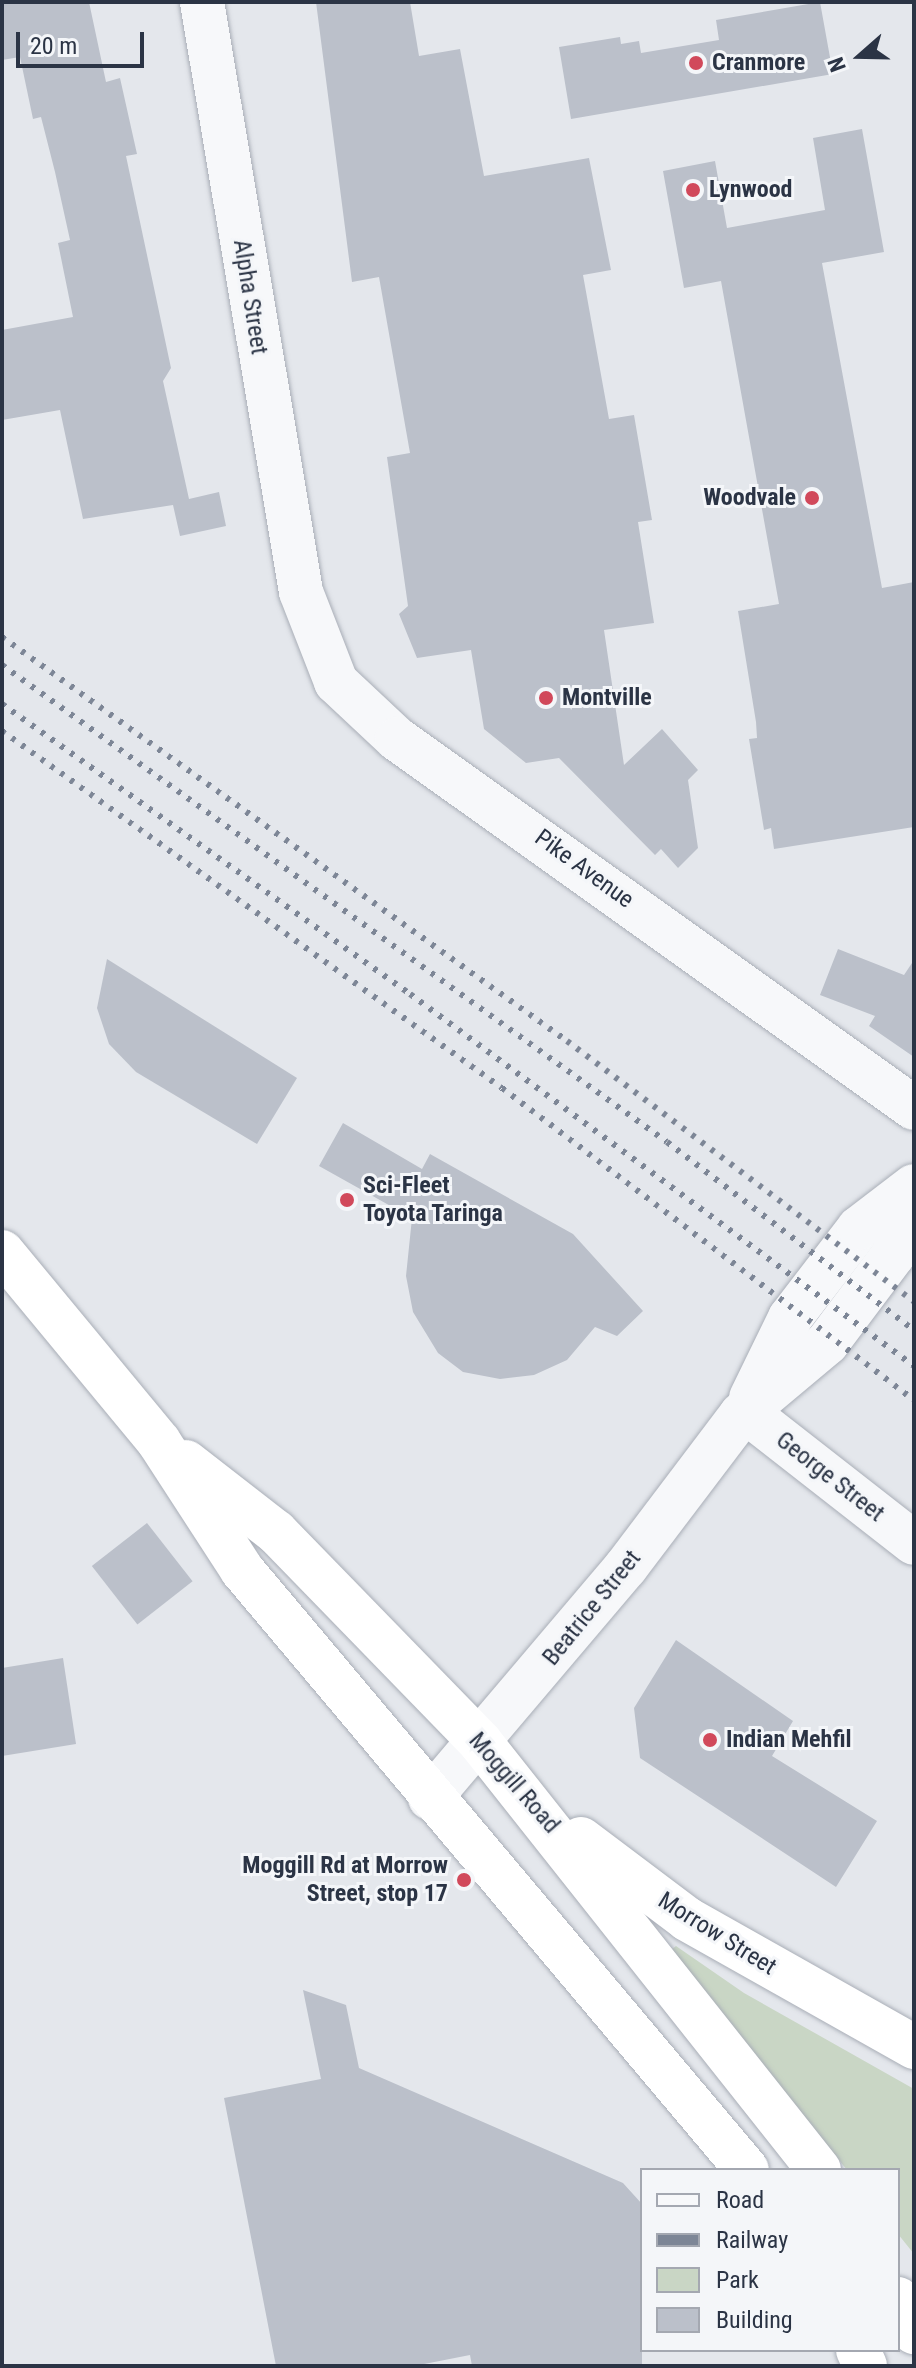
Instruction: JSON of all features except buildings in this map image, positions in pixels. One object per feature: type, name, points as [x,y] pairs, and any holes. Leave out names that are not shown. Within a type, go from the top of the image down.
[{"type":"highway","name":"Moggill Road","points":[[2,1252],[159,1442],[242,1570],[430,1798],[745,2168]]},
{"type":"highway","name":"Moggill Road","points":[[159,1442],[276,1532],[480,1742],[532,1800],[817,2168]]},
{"type":"highway","name":"Morrow Street","points":[[532,1800],[687,1919],[914,2047]]},
{"type":"highway","points":[[900,2303],[914,2332]]},
{"type":"street","name":"Alpha Street","points":[[202,2],[301,592]]},
{"type":"street","name":"Pike Avenue","points":[[301,592],[336,682],[397,739],[914,1108]]},
{"type":"street","name":"Beatrice Street","points":[[745,1411],[790,1318],[859,1228],[914,1186]]},
{"type":"street","name":"Beatrice Street","points":[[430,1798],[480,1742],[745,1411],[827,1343],[893,1255],[914,1206]]},
{"type":"street","name":"George Street","points":[[745,1411],[914,1543]]},
{"type":"green space","points":[[676,1946],[744,1993],[914,2089],[914,2254],[900,2236],[900,2168],[845,2168],[671,1950]]},
{"type":"railway","points":[[2,637],[567,1041],[914,1302]]},
{"type":"railway","points":[[2,665],[667,1142],[914,1330]]},
{"type":"railway","points":[[2,704],[410,994],[914,1366]]},
{"type":"railway","points":[[2,731],[502,1088],[914,1400]]},
{"type":"place","name":"Cranmore","points":[[696,63]]},
{"type":"place","name":"Lynwood","points":[[693,190]]},
{"type":"place","name":"Woodvale","points":[[812,498]]},
{"type":"place","name":"Montville","points":[[546,698]]},
{"type":"place","name":"Sci-Fleet Toyota Taringa","points":[[347,1200]]},
{"type":"place","name":"Indian Mehfil","points":[[710,1740]]},
{"type":"place","name":"Moggill Rd at Morrow Street, stop 17","points":[[464,1880]]}]
